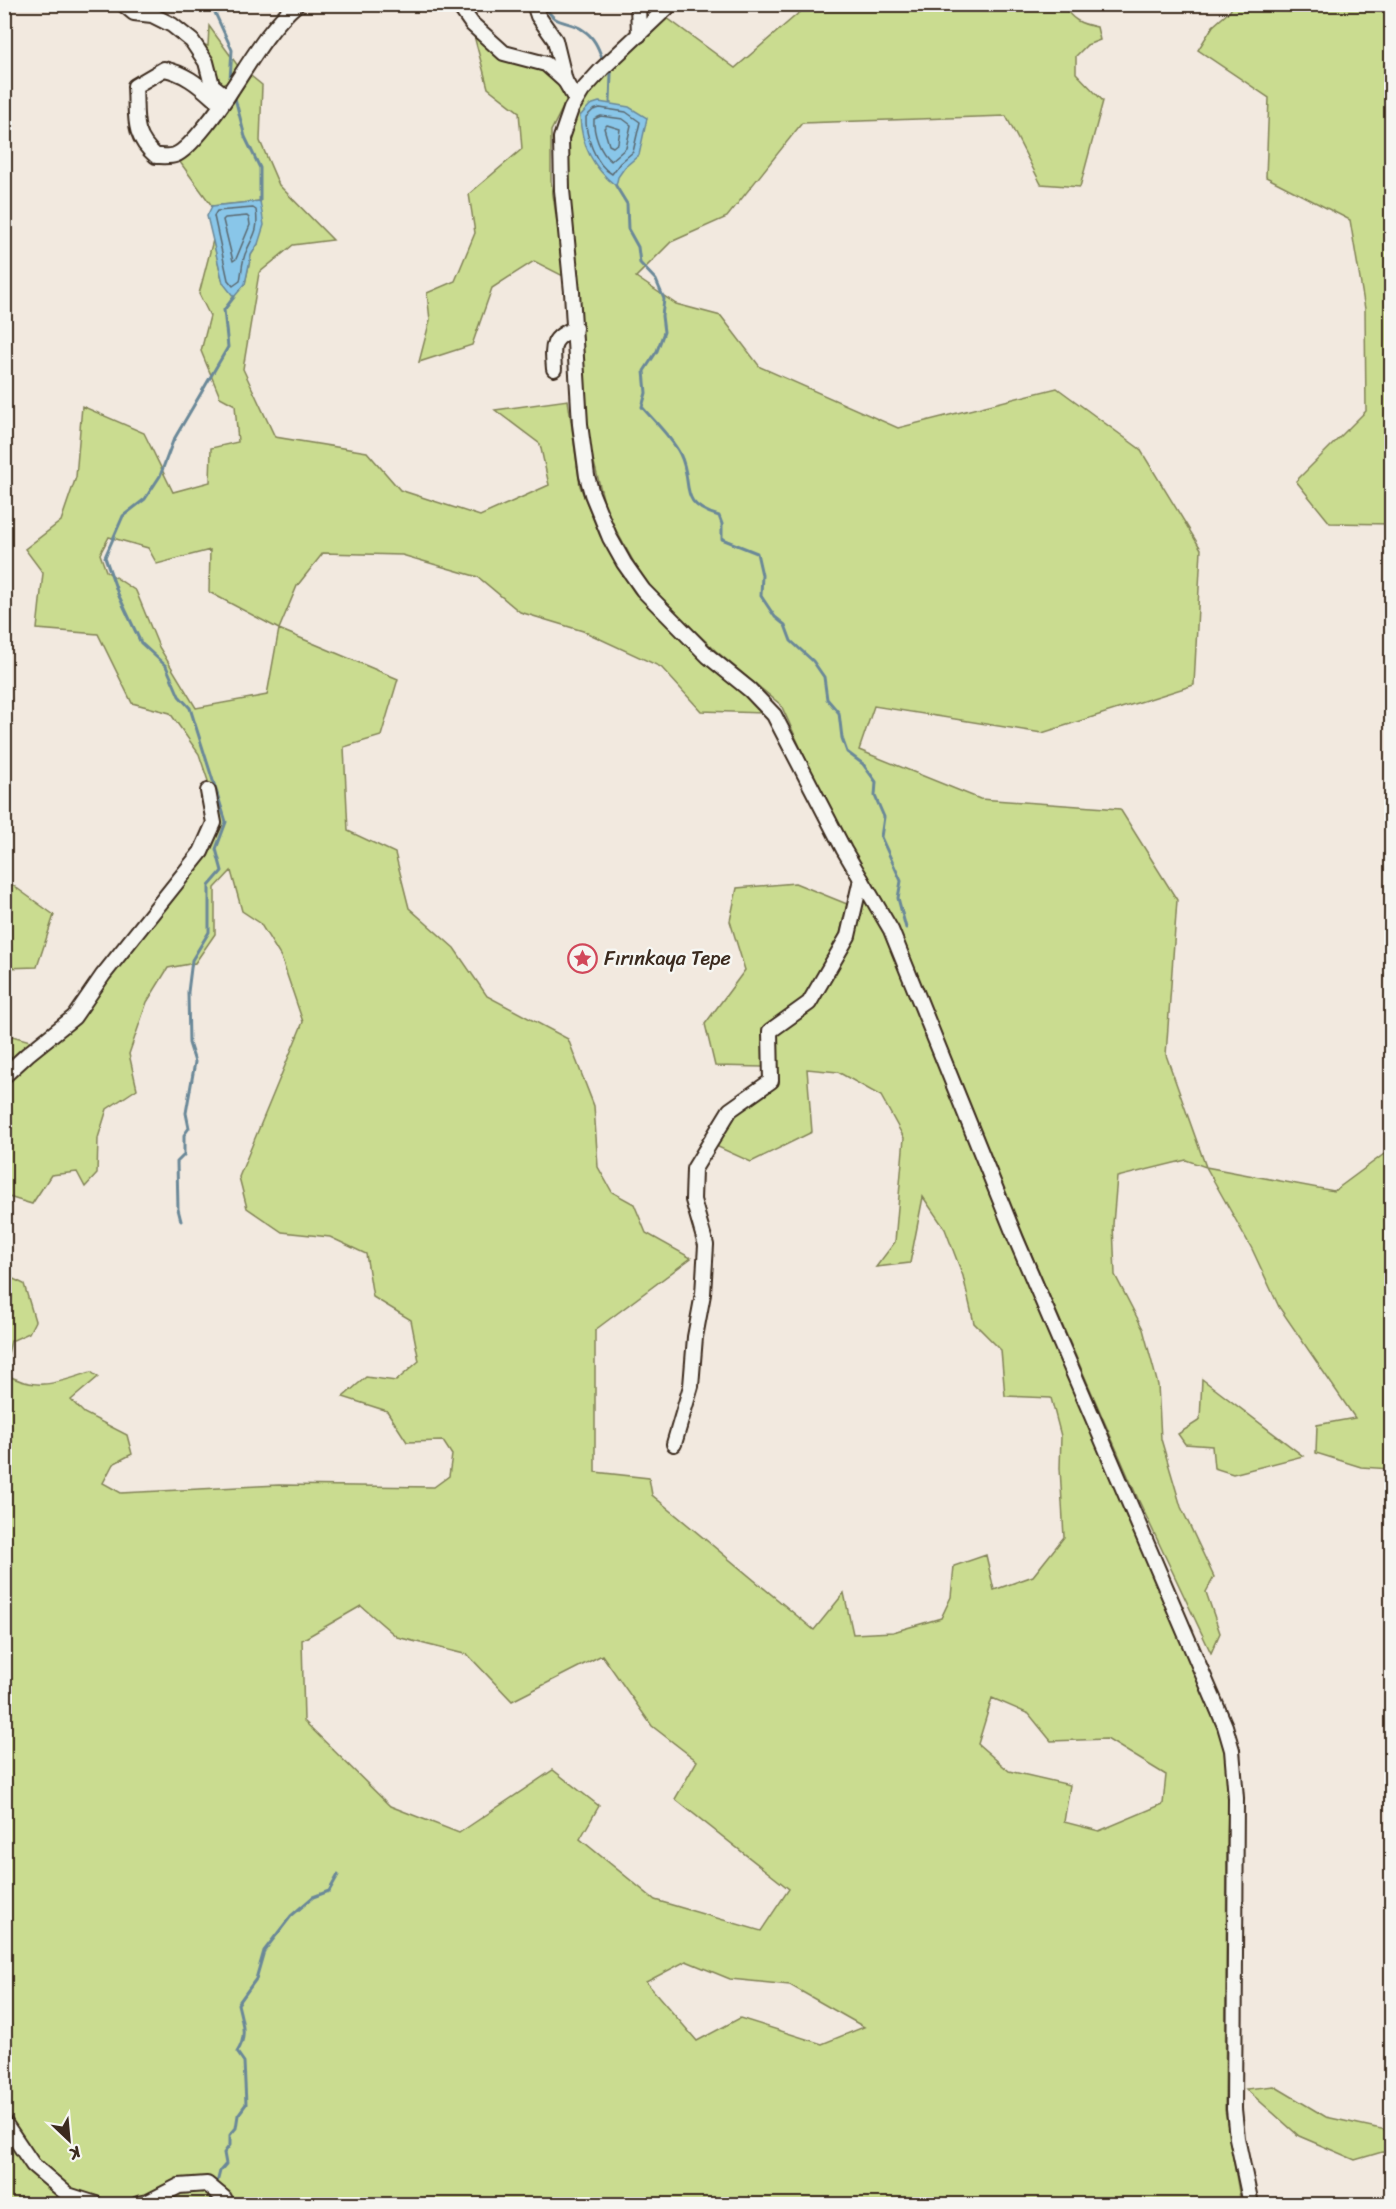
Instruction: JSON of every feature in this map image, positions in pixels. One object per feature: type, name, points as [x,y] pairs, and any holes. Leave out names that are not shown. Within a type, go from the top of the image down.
[{"type":"street","points":[[123,4],[134,13],[152,15],[172,25],[192,41],[206,62],[212,85],[227,97]]},
{"type":"street","points":[[227,97],[213,98],[201,86],[180,72],[164,69],[135,86],[137,124],[142,144],[156,156],[176,155],[216,115],[263,42],[297,4]]},
{"type":"street","points":[[458,4],[472,24],[504,53],[546,64],[565,81]]},
{"type":"street","points":[[534,4],[538,16],[555,40],[565,81],[576,100]]},
{"type":"street","points":[[638,4],[639,35]]},
{"type":"street","points":[[650,4],[668,7]]},
{"type":"street","points":[[668,7],[602,69],[576,100],[564,126],[560,147],[579,404],[585,465],[592,494],[610,538],[630,572],[650,599],[708,656],[770,710],[838,840],[882,914],[895,940],[1016,1239],[1225,1726],[1233,1758],[1236,1798],[1234,2109],[1237,2138],[1251,2205]]},
{"type":"street","points":[[554,369],[552,348],[558,336],[575,328]]},
{"type":"street","points":[[4,1076],[74,1017],[103,975],[201,852],[214,823],[208,791]]},
{"type":"street","points":[[675,1444],[691,1386],[695,1337],[703,1294],[706,1245],[693,1200],[694,1169],[730,1110],[771,1081],[770,1031],[809,1003],[848,936],[861,879]]},
{"type":"street","points":[[4,2122],[33,2165],[68,2195],[96,2205]]},
{"type":"street","points":[[138,2205],[179,2186],[207,2184],[224,2198],[227,2205]]},
{"type":"green space","points":[[808,5],[1064,5],[1077,20],[1097,27],[1100,40],[1087,45],[1076,56],[1076,73],[1103,101],[1080,187],[1041,184],[1006,116],[802,123],[727,217],[671,242],[636,277],[676,304],[721,316],[760,367],[898,428],[1057,388],[1140,449],[1201,549],[1194,685],[1042,733],[874,706],[859,750],[980,799],[1120,809],[1177,900],[1166,1055],[1206,1167],[1186,1160],[1117,1177],[1113,1224],[1115,1275],[1143,1329],[1158,1385],[1161,1439],[1181,1507],[1214,1577],[1206,1592],[1220,1633],[1211,1653],[1138,1499],[983,1143],[900,933],[850,847],[816,782],[781,705],[716,651],[646,584],[607,514],[591,451],[584,395],[579,289],[565,146],[571,119],[584,93],[667,18],[735,68]]},
{"type":"green space","points":[[1233,5],[1391,5],[1391,524],[1330,523],[1296,481],[1366,411],[1365,309],[1350,220],[1266,177],[1269,98],[1198,50],[1213,26],[1230,11]]},
{"type":"green space","points":[[209,26],[238,66],[236,78],[226,93],[215,84],[196,42],[208,46]]},
{"type":"green space","points":[[473,32],[544,67],[559,82],[568,97],[551,131],[551,181],[565,277],[534,261],[492,288],[472,345],[419,362],[430,320],[427,293],[455,281],[475,233],[469,194],[522,149],[519,112],[488,88]]},
{"type":"green space","points":[[246,72],[262,85],[260,141],[279,185],[333,240],[293,245],[259,273],[243,369],[275,437],[367,452],[400,490],[480,516],[549,485],[540,444],[495,410],[568,400],[580,486],[600,536],[634,592],[747,694],[763,713],[701,711],[661,667],[583,631],[520,612],[478,577],[402,555],[323,553],[297,586],[279,629],[398,679],[381,736],[344,747],[348,831],[395,853],[409,908],[454,948],[487,996],[568,1039],[594,1106],[598,1167],[612,1192],[634,1204],[646,1233],[691,1258],[595,1330],[595,1472],[649,1478],[652,1495],[814,1630],[844,1593],[853,1634],[893,1632],[941,1618],[951,1597],[954,1566],[986,1555],[994,1590],[1033,1576],[1064,1537],[1060,1468],[1061,1436],[1051,1398],[1005,1396],[1001,1350],[974,1323],[963,1276],[945,1229],[923,1197],[910,1263],[876,1267],[895,1242],[904,1138],[881,1096],[838,1072],[807,1069],[812,1132],[751,1162],[718,1147],[715,1141],[733,1113],[775,1083],[774,1034],[816,1003],[862,889],[884,924],[1013,1249],[1210,1703],[1225,1751],[1229,1779],[1225,2110],[1241,2204],[232,2204],[207,2179],[144,2198],[111,2204],[71,2190],[38,2162],[5,2116],[4,1373],[27,1383],[37,1384],[58,1382],[91,1372],[98,1377],[71,1400],[84,1413],[127,1435],[132,1454],[113,1464],[103,1483],[121,1493],[279,1485],[434,1487],[449,1476],[452,1455],[443,1441],[407,1442],[387,1411],[343,1397],[366,1377],[396,1381],[419,1361],[411,1320],[373,1297],[366,1254],[330,1237],[282,1232],[247,1208],[239,1177],[303,1022],[281,957],[260,923],[242,911],[231,871],[215,888],[215,934],[195,963],[168,968],[147,1002],[129,1054],[137,1089],[107,1109],[98,1138],[97,1174],[85,1187],[77,1172],[51,1175],[32,1204],[5,1196],[5,1082],[107,977],[203,855],[220,817],[199,754],[170,713],[132,703],[98,634],[37,629],[43,573],[25,549],[61,521],[76,477],[82,406],[144,433],[173,492],[210,482],[211,448],[238,442],[235,405],[220,397],[201,351],[210,316],[199,294],[213,240],[223,283],[245,284],[251,255],[258,244],[260,201],[212,206],[177,158]],"holes":[[[109,537],[148,548],[157,564],[210,550],[209,592],[279,629],[267,695],[196,708],[159,647],[136,591],[106,571],[100,554]],[[361,1606],[397,1637],[468,1655],[512,1701],[602,1655],[652,1726],[697,1761],[675,1799],[789,1889],[761,1931],[655,1900],[580,1839],[599,1806],[553,1770],[459,1833],[390,1806],[304,1721],[302,1640]],[[992,1698],[1029,1714],[1051,1741],[1107,1739],[1166,1775],[1163,1804],[1099,1831],[1064,1822],[1070,1785],[1009,1771],[978,1744]],[[686,1961],[730,1979],[790,1985],[864,2027],[822,2044],[740,2018],[697,2041],[646,1982]]]},
{"type":"green space","points":[[4,879],[54,915],[37,967],[5,968]]},
{"type":"green space","points":[[795,883],[847,904],[840,934],[804,997],[763,1030],[763,1067],[715,1066],[705,1024],[745,970],[730,921],[737,888]]},
{"type":"green space","points":[[5,1034],[34,1042],[5,1070]]},
{"type":"green space","points":[[1391,1149],[1391,1469],[1361,1467],[1316,1453],[1317,1425],[1355,1418],[1279,1307],[1252,1249],[1206,1167],[1334,1191]]},
{"type":"green space","points":[[5,1275],[24,1284],[35,1321],[29,1333],[11,1341],[5,1366]]},
{"type":"green space","points":[[1202,1379],[1303,1456],[1233,1474],[1214,1468],[1212,1446],[1185,1444],[1178,1434],[1200,1420]]},
{"type":"green space","points":[[1274,2086],[1326,2117],[1391,2131],[1391,2153],[1382,2152],[1355,2160],[1299,2136],[1246,2089]]},
{"type":"green space","points":[[4,2132],[81,2204],[5,2204]]},
{"type":"green space","points":[[179,2190],[205,2190],[221,2204],[153,2204]]},
{"type":"water","points":[[599,102],[629,107],[647,118],[639,155],[625,167],[618,177],[616,186],[595,164],[583,137],[580,116],[590,105]]},
{"type":"water","points":[[260,201],[264,225],[258,244],[251,255],[245,284],[234,297],[223,283],[207,216],[212,206]]},
{"type":"waterway","points":[[211,4],[232,50],[230,79]]},
{"type":"waterway","points":[[545,4],[552,16],[583,30],[590,36],[602,58]]},
{"type":"waterway","points":[[610,102],[611,73]]},
{"type":"waterway","points":[[234,94],[245,137],[260,168],[260,201]]},
{"type":"waterway","points":[[616,186],[627,204],[628,229],[638,247],[640,263],[656,280],[664,299],[662,316],[664,332],[657,351],[644,371],[646,393],[642,407],[677,448],[684,465],[691,499],[705,511],[719,516],[722,524],[722,539],[757,553],[762,575],[761,596],[775,617],[785,625],[791,641],[813,661],[824,677],[827,699],[839,713],[842,738],[847,752],[863,764],[876,782],[875,796],[884,817],[881,837],[901,881],[898,898],[906,928]]},
{"type":"waterway","points":[[181,1221],[178,1209],[177,1162],[184,1155],[184,1135],[189,1128],[186,1113],[195,1062],[189,1043],[188,992],[192,960],[209,932],[209,886],[222,871],[216,849],[226,822],[190,708],[179,696],[166,666],[141,643],[118,594],[105,557],[123,516],[145,499],[160,476],[173,441],[228,347],[224,310],[234,297]]},
{"type":"waterway","points":[[217,2183],[220,2171],[226,2164],[224,2153],[230,2145],[230,2135],[236,2128],[238,2115],[246,2104],[244,2062],[237,2052],[243,2035],[238,2004],[256,1979],[264,1951],[291,1916],[313,1897],[329,1891],[338,1875]]},
{"type":"waterway","points":[[209,2204],[213,2195]]},
{"type":"place","name":"Fırınkaya Tepe","points":[[583,958]]}]
